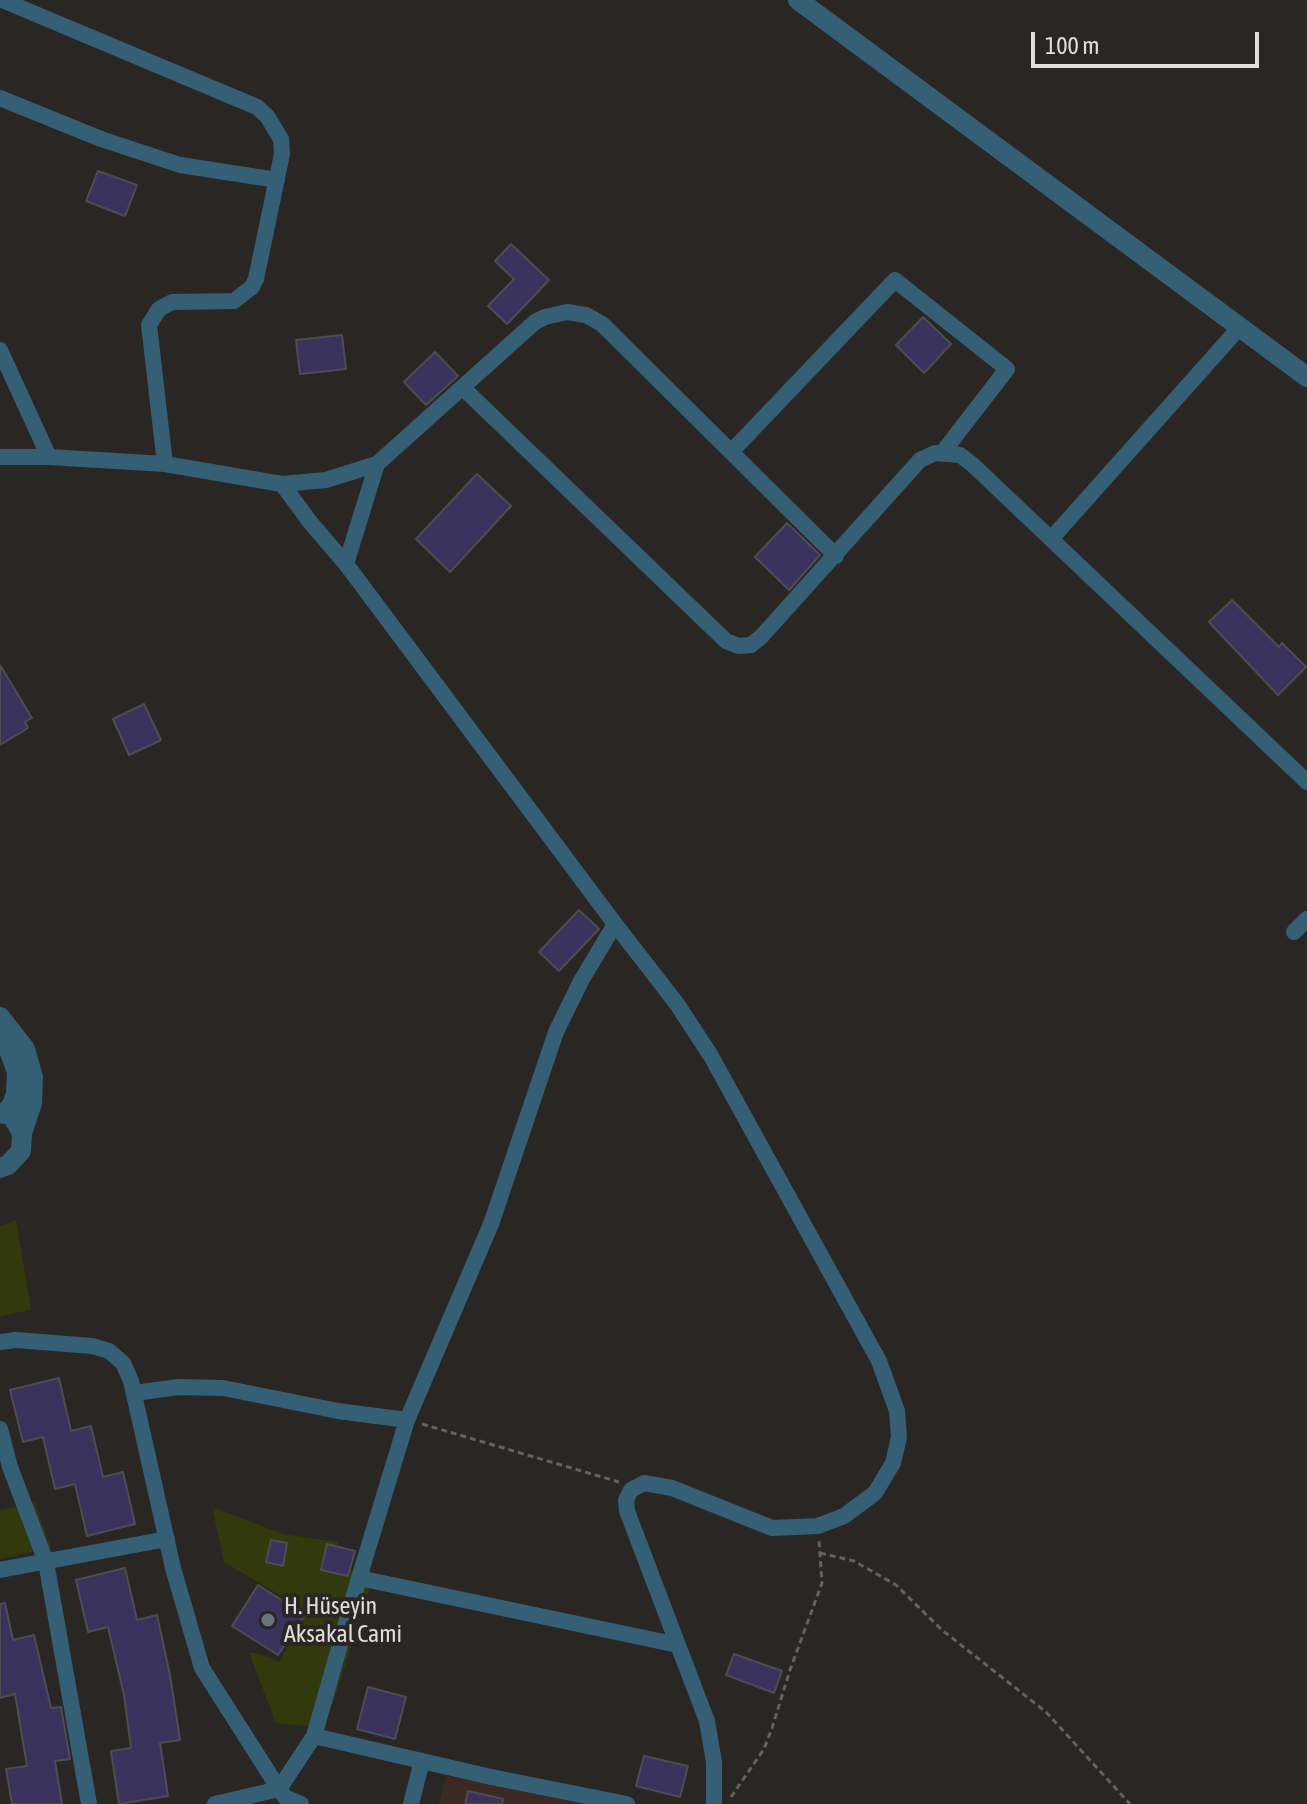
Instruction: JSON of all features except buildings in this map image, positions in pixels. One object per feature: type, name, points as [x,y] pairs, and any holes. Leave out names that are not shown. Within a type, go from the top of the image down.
[{"type":"street","points":[[2,0],[257,107],[267,116],[281,139],[282,154],[256,279],[246,294],[234,301],[172,302],[159,309],[149,325],[165,464]]},
{"type":"street","points":[[798,0],[1307,377]]},
{"type":"street","points":[[0,98],[101,139],[180,165],[277,180]]},
{"type":"street","points":[[463,388],[732,644],[745,646],[757,642],[920,460],[943,452],[1007,369],[895,280],[731,452]]},
{"type":"street","points":[[0,457],[165,464],[282,484],[326,480],[377,464],[535,322],[556,314],[577,313],[602,324],[836,556]]},
{"type":"street","points":[[1051,539],[1240,327]]},
{"type":"street","points":[[0,350],[49,457]]},
{"type":"street","points":[[943,452],[967,459],[1307,782]]},
{"type":"street","points":[[346,564],[377,464]]},
{"type":"street","points":[[282,484],[346,564],[677,1004],[711,1056],[879,1361],[897,1411],[897,1450],[882,1484],[856,1509],[818,1526],[772,1528],[672,1488],[650,1483],[635,1486],[628,1495],[627,1511],[707,1721],[714,1762],[714,1804]]},
{"type":"street","points":[[1294,932],[1307,919]]},
{"type":"street","points":[[288,1799],[314,1736],[407,1420],[491,1224],[556,1032],[581,981],[615,924]]},
{"type":"street","points":[[0,1017],[25,1049],[33,1077],[32,1103],[22,1133],[21,1151],[3,1168]]},
{"type":"street","points":[[0,1032],[12,1052],[17,1072],[12,1105],[2,1113],[18,1124],[22,1133]]},
{"type":"street","points":[[0,1342],[16,1340],[101,1348],[123,1363],[134,1393],[167,1539],[202,1668],[288,1799]]},
{"type":"street","points":[[134,1393],[179,1387],[223,1388],[338,1411],[407,1420]]},
{"type":"street","points":[[0,1429],[5,1468],[46,1562],[89,1804]]},
{"type":"street","points":[[0,1570],[167,1539]]},
{"type":"street","points":[[359,1578],[678,1645]]},
{"type":"street","points":[[314,1736],[627,1804]]},
{"type":"street","points":[[411,1804],[422,1761]]},
{"type":"street","points":[[215,1804],[288,1799]]},
{"type":"path","points":[[407,1420],[635,1486]]},
{"type":"path","points":[[727,1804],[768,1739],[822,1583],[818,1526]]},
{"type":"path","points":[[820,1553],[854,1561],[896,1585],[942,1630],[1046,1712],[1130,1804]]},
{"type":"shaded area","points":[[446,1776],[568,1798],[592,1804],[439,1804]]},
{"type":"green space","points":[[16,1220],[31,1310],[0,1316],[0,1226]]},
{"type":"green space","points":[[35,1503],[51,1548],[0,1559],[0,1510]]},
{"type":"green space","points":[[212,1507],[283,1534],[338,1542],[333,1566],[374,1575],[325,1728],[276,1723],[249,1653],[279,1662],[308,1612],[224,1562]]},
{"type":"place","name":"H. Hüseyin Aksakal Cami","points":[[268,1620]]}]
